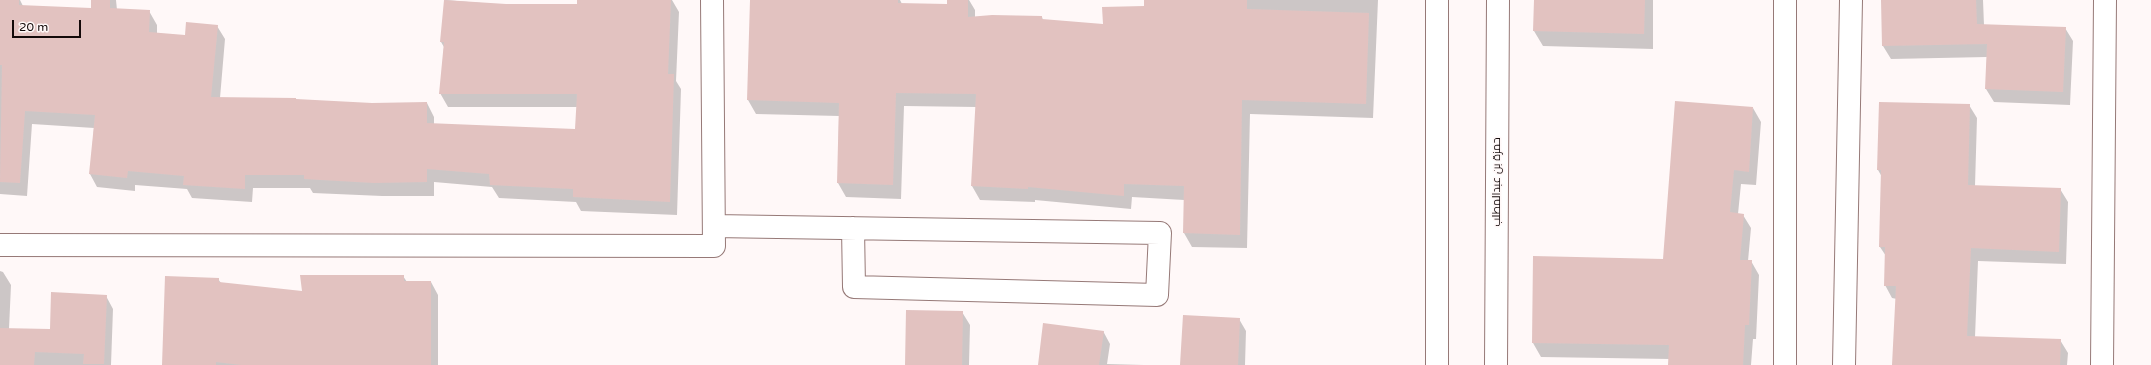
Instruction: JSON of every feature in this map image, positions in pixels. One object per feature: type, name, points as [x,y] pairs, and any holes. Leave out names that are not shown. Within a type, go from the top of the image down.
[{"type":"street","points":[[0,245],[714,246],[712,0]]},
{"type":"street","points":[[1437,0],[1437,365]]},
{"type":"street","name":"حمزة بن عبدالمطلب","points":[[1496,365],[1498,0]]},
{"type":"street","points":[[1785,0],[1785,365]]},
{"type":"street","points":[[1844,365],[1851,0]]},
{"type":"street","points":[[2102,365],[2105,0]]},
{"type":"street","points":[[714,226],[853,228],[1160,234],[1157,296],[854,286],[853,228]]},
{"type":"building","points":[[0,0],[19,0],[19,5],[91,8],[91,0],[110,0],[110,8],[150,10],[149,32],[185,35],[186,22],[218,25],[211,97],[296,98],[372,103],[427,102],[427,123],[575,129],[577,94],[439,94],[444,42],[440,42],[444,0],[506,4],[577,4],[577,0],[671,0],[668,74],[674,74],[670,202],[573,197],[573,189],[490,185],[489,174],[427,169],[427,182],[374,183],[304,179],[304,175],[245,175],[245,189],[183,185],[184,176],[128,171],[127,178],[89,174],[95,115],[25,111],[20,183],[0,182],[2,65],[0,65]]},
{"type":"building","points":[[750,0],[898,0],[898,3],[947,4],[947,0],[968,0],[968,17],[992,15],[1042,16],[1042,19],[1103,24],[1102,7],[1144,6],[1144,0],[1247,0],[1247,9],[1369,13],[1366,104],[1242,100],[1240,235],[1183,233],[1184,186],[1124,184],[1124,196],[1028,187],[1028,189],[971,186],[976,94],[896,93],[893,185],[837,183],[839,103],[747,100]]},
{"type":"building","points":[[1534,0],[1645,0],[1644,34],[1533,31]]},
{"type":"building","points":[[1881,0],[1976,0],[1977,24],[2066,27],[2063,92],[1985,89],[1987,44],[1882,46]]},
{"type":"building","points":[[1675,101],[1753,107],[1749,172],[1734,170],[1730,212],[1744,214],[1740,260],[1752,260],[1749,325],[1745,325],[1743,365],[1668,365],[1669,345],[1532,343],[1533,256],[1663,259]]},
{"type":"building","points":[[1879,102],[1970,104],[1968,185],[2061,188],[2059,252],[1971,248],[1967,336],[2061,339],[2060,365],[1892,365],[1896,286],[1884,286],[1885,247],[1879,247],[1881,170],[1877,170]]},
{"type":"building","points":[[300,275],[404,275],[404,281],[431,281],[431,365],[241,365],[216,362],[216,365],[162,365],[165,276],[219,278],[219,282],[302,291]]},
{"type":"building","points":[[51,292],[107,295],[104,364],[83,364],[84,354],[35,352],[34,365],[0,365],[0,328],[50,329]]},
{"type":"building","points":[[906,310],[963,311],[962,365],[905,365]]},
{"type":"building","points":[[1183,315],[1240,318],[1238,365],[1180,365]]},
{"type":"building","points":[[1043,323],[1104,331],[1099,365],[1038,365]]}]
